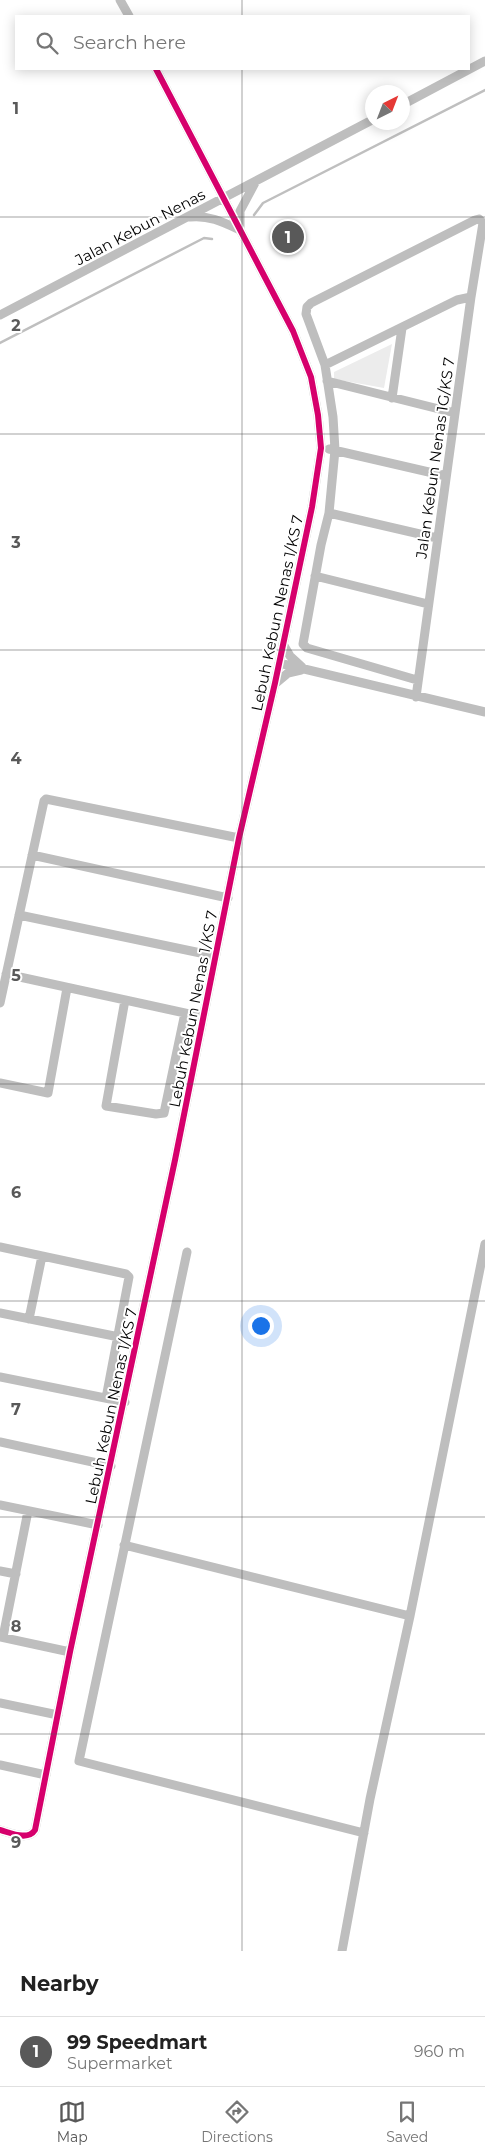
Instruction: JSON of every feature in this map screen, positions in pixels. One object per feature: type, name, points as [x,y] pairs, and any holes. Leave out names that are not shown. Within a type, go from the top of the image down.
[{"type":"street","points":[[120,0],[128,15]]},
{"type":"street","points":[[470,69],[485,61]]},
{"type":"street","name":"Lebuh Kebun Nenas 1/KS 7","points":[[0,1830],[27,1836],[32,1835],[35,1830],[70,1652],[125,1402],[239,838],[275,683],[312,507],[321,448],[314,392],[304,358],[279,302],[157,70]]},
{"type":"street","points":[[410,101],[468,70]]},
{"type":"street","name":"Jalan Kebun Nenas","points":[[0,315],[365,124]]},
{"type":"street","points":[[187,218],[199,216],[217,219],[238,226],[240,211],[257,181]]},
{"type":"street","name":"Jalan Kebun Nenas 1G/KS 7","points":[[325,365],[306,314],[307,307],[311,303],[475,220],[480,220],[483,223],[471,297],[416,697]]},
{"type":"street","points":[[418,680],[306,648],[303,644],[329,512],[335,450],[333,417],[325,365],[457,300],[471,297]]},
{"type":"street","points":[[392,398],[402,328]]},
{"type":"street","points":[[327,381],[455,413]]},
{"type":"street","points":[[321,448],[446,476]]},
{"type":"street","points":[[329,512],[437,538]]},
{"type":"street","points":[[316,576],[428,604]]},
{"type":"street","points":[[283,644],[290,656],[304,669]]},
{"type":"street","points":[[279,663],[485,712]]},
{"type":"street","points":[[275,683],[288,673],[304,669]]},
{"type":"street","points":[[0,1003],[18,914],[46,799],[239,838]]},
{"type":"street","points":[[32,855],[228,898]]},
{"type":"street","points":[[18,914],[215,956]]},
{"type":"street","points":[[6,974],[203,1017]]},
{"type":"street","points":[[0,1083],[48,1093],[67,988]]},
{"type":"street","points":[[125,1000],[106,1106],[162,1115],[165,1112],[185,1013]]},
{"type":"street","points":[[342,1951],[364,1833],[485,1244]]},
{"type":"street","points":[[0,1247],[126,1274],[129,1277],[130,1281],[106,1398]]},
{"type":"street","points":[[187,1252],[79,1761],[364,1833]]},
{"type":"street","points":[[29,1319],[42,1256]]},
{"type":"street","points":[[0,1313],[118,1337]]},
{"type":"street","points":[[0,1377],[125,1402]]},
{"type":"street","points":[[0,1442],[111,1466]]},
{"type":"street","points":[[0,1505],[98,1525]]},
{"type":"street","points":[[28,1511],[1,1637],[70,1652]]},
{"type":"street","points":[[124,1545],[410,1616]]},
{"type":"street","points":[[0,1571],[16,1574]]},
{"type":"street","points":[[0,1703],[58,1715]]},
{"type":"street","points":[[0,1765],[46,1775]]},
{"type":"shaded area","points":[[392,344],[384,388],[334,379],[334,372]]},
{"type":"waterway","points":[[254,215],[263,203],[485,90]]},
{"type":"waterway","points":[[0,343],[204,238],[212,239]]},
{"type":"cycle path","points":[[0,1830],[24,1836],[35,1830],[70,1652],[175,1160],[239,838],[275,683],[312,507],[321,448],[318,415],[311,377],[293,331],[157,70]]},
{"type":"place","name":"99 Speedmart","points":[[288,237]]}]
